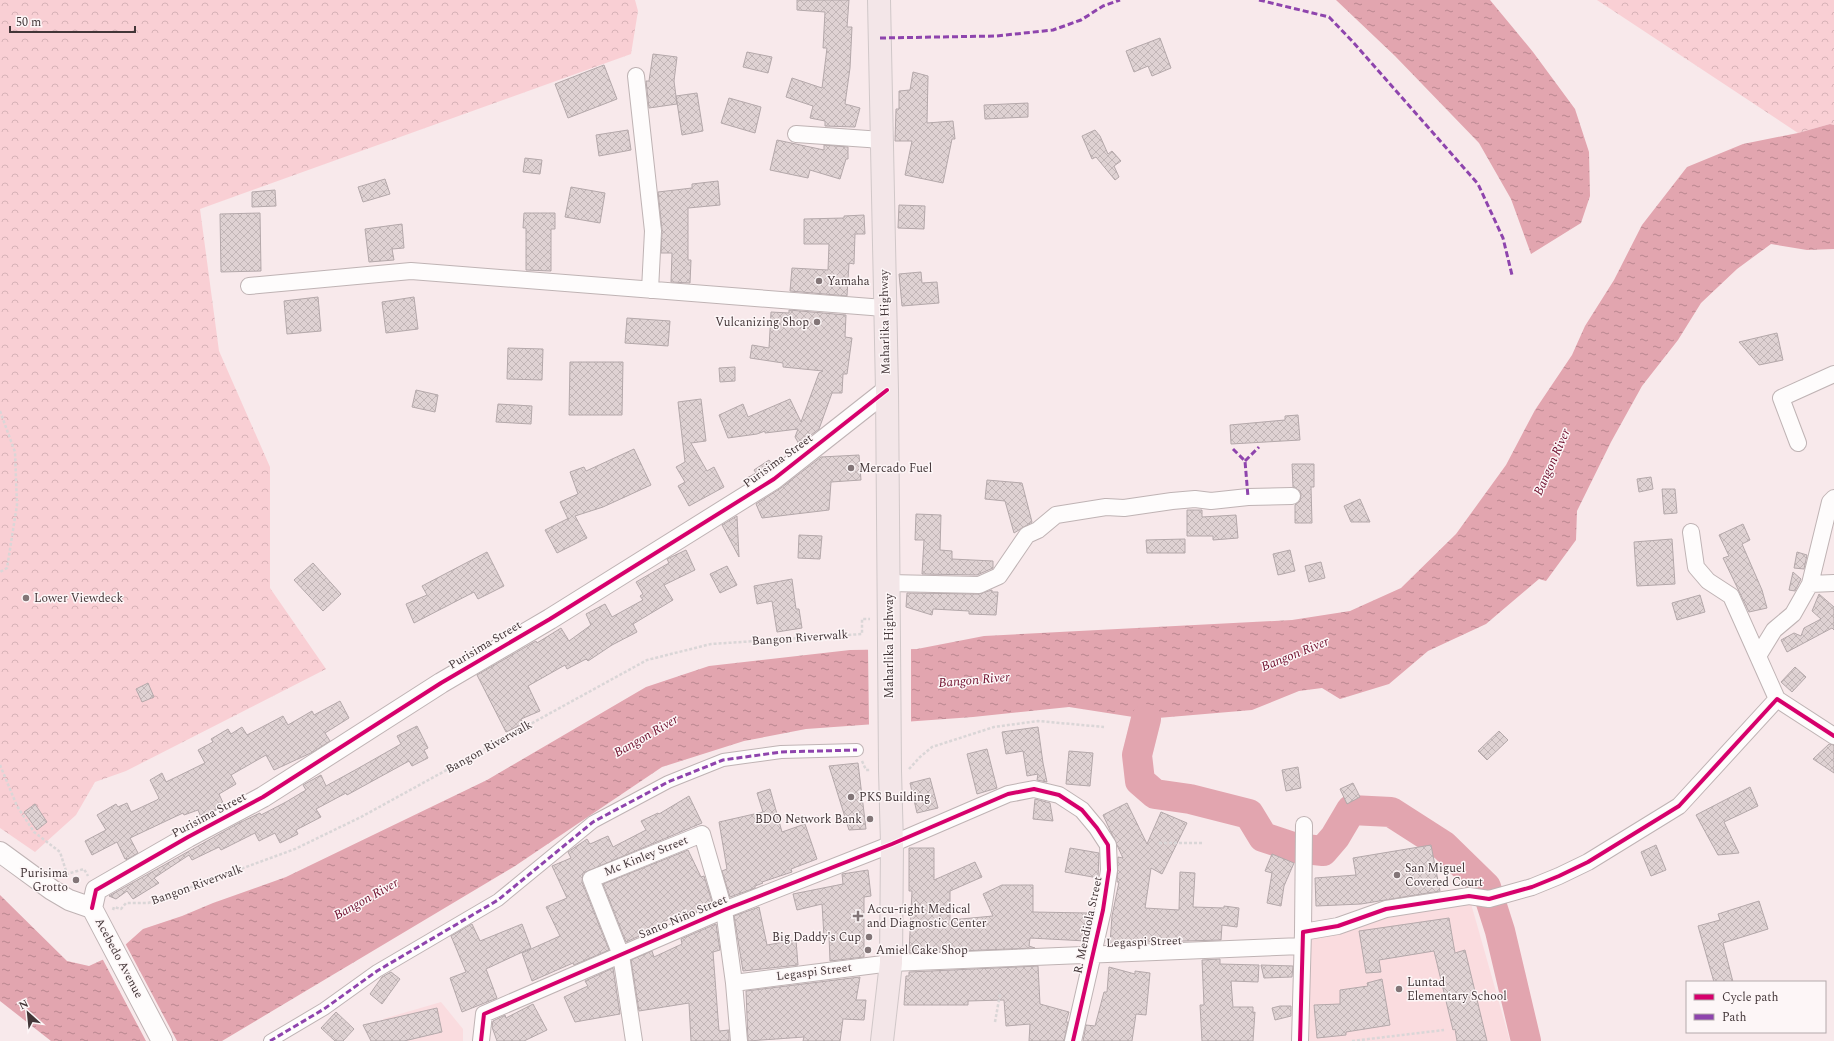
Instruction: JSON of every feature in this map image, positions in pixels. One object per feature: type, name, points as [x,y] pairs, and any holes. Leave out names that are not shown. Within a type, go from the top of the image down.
[{"type":"highway","name":"Maharlika Highway","points":[[879,0],[884,308],[887,390],[889,582],[879,620],[890,768],[892,844],[891,962],[882,1041]]},
{"type":"street","points":[[636,76],[653,231],[650,290]]},
{"type":"street","points":[[796,134],[882,140]]},
{"type":"street","points":[[249,286],[412,271],[884,308]]},
{"type":"street","points":[[1798,443],[1781,398],[1834,374]]},
{"type":"street","name":"Purisima Street","points":[[94,899],[188,837],[263,797],[441,683],[550,618],[774,479],[887,390]]},
{"type":"street","points":[[889,582],[979,585],[999,576],[1027,535],[1038,530],[1056,515],[1106,507],[1124,508],[1195,499],[1211,501],[1248,497],[1292,496]]},
{"type":"street","points":[[1758,656],[1774,630],[1793,614],[1810,584],[1830,502],[1834,498]]},
{"type":"street","points":[[1691,532],[1696,567],[1708,581],[1731,596],[1777,699],[1834,736]]},
{"type":"street","points":[[1810,584],[1834,583]]},
{"type":"street","name":"Legaspi Street","points":[[734,983],[891,962],[1093,954],[1302,939],[1386,909],[1469,896],[1489,899],[1532,888],[1588,862],[1679,806],[1777,699]]},
{"type":"street","points":[[270,1041],[324,1010],[377,971],[498,900],[593,822],[668,782],[723,760],[781,752],[857,750]]},
{"type":"street","name":"R. Mendiola Street","points":[[892,844],[1008,794],[1034,789],[1059,795],[1082,810],[1097,828],[1108,845],[1109,870],[1103,910],[1073,1041]]},
{"type":"street","points":[[1300,1041],[1304,825]]},
{"type":"street","name":"Mc Kinley Street","points":[[621,955],[591,879],[702,834],[724,910]]},
{"type":"street","name":"Santo Niño Street","points":[[481,1041],[484,1014],[724,910],[892,844]]},
{"type":"street","name":"Acebedo Avenue","points":[[0,852],[52,890],[69,900],[94,899],[112,947],[162,1041]]},
{"type":"street","points":[[724,910],[734,983],[738,1041]]},
{"type":"street","points":[[621,955],[634,1041]]},
{"type":"path","points":[[0,411],[15,452],[17,505],[8,568],[0,572]]},
{"type":"path","points":[[890,768],[907,772],[932,746],[994,727],[1038,721],[1104,727]]},
{"type":"path","points":[[0,765],[17,806],[34,832],[60,852],[67,874],[84,869],[94,899]]},
{"type":"path","points":[[1159,843],[1204,843]]},
{"type":"path","points":[[995,1022],[1000,994]]},
{"type":"path","points":[[1352,1041],[1444,1030]]},
{"type":"shaded area","name":"Luntad Elementary School","points":[[1470,900],[1510,1041],[1303,1041],[1305,936]]},
{"type":"shaded area","points":[[441,1002],[463,1029],[463,1041],[387,1041],[383,1019]]},
{"type":"green space","points":[[0,0],[635,0],[638,11],[631,54],[200,209],[219,351],[270,467],[270,588],[326,669],[126,771],[95,782],[76,815],[35,852],[0,828]]},
{"type":"green space","points":[[1597,0],[1834,0],[1834,125],[1830,124],[1798,133]]},
{"type":"water","points":[[1336,0],[1490,0],[1533,52],[1575,109],[1589,152],[1590,196],[1581,223],[1531,254],[1511,199],[1479,143],[1395,56]]},
{"type":"water","name":"Bangon River","points":[[1830,124],[1834,125],[1834,249],[1807,250],[1771,244],[1737,269],[1701,303],[1678,340],[1642,386],[1611,442],[1577,511],[1576,540],[1546,581],[1539,579],[1486,624],[1428,651],[1389,684],[1340,699],[1322,688],[1299,691],[1252,710],[1146,719],[1069,707],[973,717],[806,729],[744,741],[662,767],[515,866],[222,1041],[51,1041],[0,1001],[0,895],[67,961],[89,966],[115,954],[143,929],[286,877],[487,780],[646,687],[709,666],[850,650],[917,649],[984,636],[1292,620],[1350,611],[1401,588],[1456,534],[1506,465],[1535,410],[1572,355],[1585,326],[1614,280],[1642,225],[1687,167],[1743,144],[1798,133]]},
{"type":"pier","points":[[911,647],[911,724],[869,726],[868,648]]},
{"type":"pier","points":[[125,943],[177,1041],[146,1041],[102,958],[114,953]]},
{"type":"building","points":[[797,0],[849,0],[847,27],[852,27],[850,68],[845,104],[860,108],[855,127],[825,126],[825,121],[810,118],[813,106],[786,97],[792,78],[822,88],[827,48],[823,48],[825,12],[797,10]]},
{"type":"building","points":[[1160,38],[1171,68],[1152,76],[1148,66],[1134,72],[1126,51]]},
{"type":"building","points":[[747,52],[772,57],[768,73],[743,67]]},
{"type":"building","points":[[653,54],[677,57],[674,81],[677,104],[649,108],[646,81],[649,81]]},
{"type":"building","points":[[604,65],[617,99],[568,118],[555,84]]},
{"type":"building","points":[[913,72],[928,76],[927,123],[953,121],[955,139],[952,139],[943,183],[905,175],[912,141],[895,141],[896,109],[899,109],[899,91],[910,90]]},
{"type":"building","points":[[697,93],[703,131],[682,135],[676,96]]},
{"type":"building","points":[[729,98],[761,107],[755,133],[721,123]]},
{"type":"building","points":[[1028,103],[1028,117],[985,119],[984,105]]},
{"type":"building","points":[[628,130],[631,150],[599,156],[596,135]]},
{"type":"building","points":[[1095,130],[1100,136],[1108,154],[1112,151],[1121,161],[1114,166],[1119,177],[1115,180],[1096,157],[1092,159],[1082,136]]},
{"type":"building","points":[[777,140],[824,150],[824,145],[848,147],[848,159],[846,159],[840,179],[810,170],[808,178],[770,170]]},
{"type":"building","points":[[525,158],[542,160],[540,174],[523,172]]},
{"type":"building","points":[[385,179],[390,194],[363,202],[358,187]]},
{"type":"building","points":[[718,181],[720,205],[688,208],[688,260],[691,260],[690,283],[671,282],[672,253],[661,253],[662,230],[658,192],[692,188],[692,184]]},
{"type":"building","points":[[571,187],[605,193],[600,223],[565,217]]},
{"type":"building","points":[[275,190],[276,206],[252,207],[252,192]]},
{"type":"building","points":[[899,205],[925,206],[924,229],[898,228]]},
{"type":"building","points":[[260,213],[261,271],[221,272],[220,214]]},
{"type":"building","points":[[524,213],[555,213],[555,229],[551,229],[551,271],[526,270],[526,228],[523,228]]},
{"type":"building","points":[[864,215],[865,234],[855,234],[854,264],[849,263],[847,296],[790,291],[792,268],[828,270],[829,244],[804,244],[804,219],[844,218],[844,216]]},
{"type":"building","points":[[402,224],[404,248],[392,249],[394,260],[369,262],[365,229]]},
{"type":"building","points":[[921,272],[922,283],[937,282],[939,303],[902,306],[899,274]]},
{"type":"building","points":[[318,297],[321,331],[287,334],[284,301]]},
{"type":"building","points":[[414,297],[418,329],[386,333],[382,302]]},
{"type":"building","points":[[789,310],[846,315],[845,337],[852,338],[847,374],[843,374],[842,393],[832,393],[819,429],[799,444],[795,437],[798,429],[765,433],[765,431],[757,434],[728,438],[719,415],[743,404],[748,417],[790,399],[801,422],[819,373],[823,371],[783,367],[783,363],[750,358],[752,345],[769,348],[771,312],[789,313]]},
{"type":"building","points":[[627,318],[670,321],[668,346],[625,343]]},
{"type":"building","points":[[1777,333],[1783,360],[1759,365],[1739,342]]},
{"type":"building","points":[[508,348],[543,349],[542,380],[507,379]]},
{"type":"building","points":[[570,362],[623,362],[622,415],[569,415]]},
{"type":"building","points":[[735,367],[735,381],[720,382],[719,368]]},
{"type":"building","points":[[416,390],[438,395],[435,412],[412,407]]},
{"type":"building","points":[[701,399],[706,441],[691,443],[707,471],[714,467],[724,487],[689,506],[678,486],[685,482],[676,467],[685,462],[678,402]]},
{"type":"building","points":[[498,404],[532,406],[531,424],[496,422]]},
{"type":"building","points":[[1298,415],[1300,440],[1231,444],[1230,425],[1285,420],[1285,416]]},
{"type":"building","points":[[634,449],[651,485],[603,507],[575,516],[587,538],[557,553],[545,530],[568,519],[560,502],[578,494],[570,472],[584,467],[586,471]]},
{"type":"building","points":[[859,455],[861,480],[831,482],[829,510],[762,518],[756,504],[781,488],[821,457]]},
{"type":"building","points":[[769,460],[773,465],[747,482],[745,479],[756,473],[754,470]]},
{"type":"building","points":[[1292,464],[1314,464],[1314,487],[1311,487],[1312,523],[1295,523],[1295,505],[1300,501],[1301,495],[1300,491],[1293,487]]},
{"type":"building","points":[[1651,477],[1653,489],[1639,492],[1637,479]]},
{"type":"building","points":[[987,480],[1022,483],[1032,522],[1014,533],[1005,501],[985,499]]},
{"type":"building","points":[[1662,489],[1675,489],[1677,513],[1664,514]]},
{"type":"building","points":[[1360,499],[1370,522],[1351,522],[1344,506]]},
{"type":"building","points":[[1187,510],[1202,510],[1202,517],[1236,515],[1238,538],[1213,540],[1213,536],[1187,536]]},
{"type":"building","points":[[916,514],[941,515],[940,550],[952,551],[952,559],[993,561],[993,568],[977,575],[922,574],[924,540],[915,540]]},
{"type":"building","points":[[737,516],[739,557],[722,525]]},
{"type":"building","points":[[1743,524],[1750,540],[1742,544],[1762,590],[1767,608],[1749,612],[1723,558],[1729,556],[1719,535]]},
{"type":"building","points":[[799,535],[822,536],[820,559],[798,558]]},
{"type":"building","points":[[1185,539],[1185,553],[1147,553],[1146,540]]},
{"type":"building","points":[[1672,539],[1675,584],[1637,586],[1634,542]]},
{"type":"building","points":[[686,550],[695,570],[664,585],[673,600],[633,624],[637,632],[612,645],[588,661],[586,659],[567,669],[565,665],[528,686],[540,711],[521,719],[523,724],[506,732],[477,675],[536,641],[537,643],[561,628],[569,641],[591,625],[586,614],[605,604],[612,617],[643,600],[640,596],[643,594],[636,582],[669,563],[667,559]]},
{"type":"building","points":[[1290,550],[1295,571],[1278,575],[1273,554]]},
{"type":"building","points":[[487,552],[504,586],[478,599],[474,592],[414,623],[406,604],[427,595],[422,586]]},
{"type":"building","points":[[1797,552],[1807,555],[1804,569],[1794,568]]},
{"type":"building","points":[[1321,562],[1325,578],[1309,582],[1305,566]]},
{"type":"building","points":[[313,563],[341,594],[323,611],[294,580]]},
{"type":"building","points":[[727,566],[737,585],[720,593],[710,574]]},
{"type":"building","points":[[1793,572],[1801,579],[1795,591],[1789,590]]},
{"type":"building","points":[[792,579],[796,609],[799,609],[802,628],[777,632],[772,601],[757,604],[754,586]]},
{"type":"building","points":[[992,590],[992,592],[998,592],[996,615],[969,614],[969,611],[933,609],[932,615],[906,607],[907,593],[979,594]]},
{"type":"building","points":[[1819,594],[1834,607],[1834,630],[1832,628],[1787,652],[1781,640],[1794,633],[1801,636],[1804,628],[1821,619],[1812,611]]},
{"type":"building","points":[[1700,595],[1705,612],[1677,620],[1672,603]]},
{"type":"building","points":[[1795,667],[1806,677],[1792,692],[1781,682]]},
{"type":"building","points":[[148,683],[154,697],[142,702],[136,689]]},
{"type":"building","points":[[340,701],[349,718],[325,733],[330,741],[313,752],[274,770],[266,755],[231,775],[236,784],[219,794],[224,805],[201,817],[198,810],[184,815],[183,813],[130,838],[138,853],[126,860],[127,858],[125,859],[117,842],[92,855],[85,841],[106,830],[97,815],[116,804],[118,807],[127,803],[131,812],[157,800],[159,798],[150,780],[162,773],[166,782],[205,763],[198,750],[213,742],[211,739],[228,729],[231,734],[242,727],[247,735],[283,716],[288,725],[312,711],[314,715]]},
{"type":"building","points":[[417,726],[428,748],[424,750],[428,758],[412,766],[409,761],[347,795],[346,793],[316,809],[321,817],[296,830],[298,834],[280,843],[275,833],[259,841],[255,833],[221,850],[219,847],[192,860],[189,855],[154,878],[159,883],[133,899],[127,891],[116,899],[109,896],[239,823],[260,813],[261,815],[286,802],[306,790],[303,785],[321,775],[326,786],[357,769],[401,744],[397,736]]},
{"type":"building","points":[[1038,727],[1047,782],[1037,780],[1038,774],[1027,776],[1023,751],[1006,754],[1002,732]]},
{"type":"building","points":[[1499,731],[1508,740],[1487,760],[1478,751]]},
{"type":"building","points":[[1829,744],[1834,745],[1834,773],[1813,759]]},
{"type":"building","points":[[987,749],[997,788],[977,794],[967,754]]},
{"type":"building","points":[[1069,751],[1093,753],[1090,786],[1066,784]]},
{"type":"building","name":"PKS Building","points":[[858,763],[866,829],[849,830],[829,766]]},
{"type":"building","points":[[1298,767],[1301,788],[1286,791],[1282,770]]},
{"type":"building","points":[[930,778],[938,808],[917,813],[910,783]]},
{"type":"building","points":[[1353,783],[1360,797],[1347,804],[1340,789]]},
{"type":"building","points":[[1750,787],[1758,806],[1724,822],[1739,853],[1718,855],[1696,815]]},
{"type":"building","points":[[770,789],[782,832],[805,824],[817,859],[791,869],[792,872],[762,882],[763,883],[755,886],[755,888],[730,897],[722,871],[727,869],[719,822],[763,812],[757,793]]},
{"type":"building","points":[[689,796],[702,823],[583,873],[582,882],[609,950],[574,965],[573,963],[532,981],[522,953],[560,936],[546,907],[567,898],[552,866],[571,858],[568,852],[587,839],[590,844],[608,836],[613,847],[646,830],[641,821],[658,813],[659,814]]},
{"type":"building","points":[[1035,799],[1050,803],[1053,821],[1033,819]]},
{"type":"building","points":[[1127,803],[1147,844],[1161,812],[1187,823],[1162,874],[1151,868],[1145,908],[1179,910],[1180,872],[1195,873],[1193,907],[1224,908],[1224,906],[1239,908],[1237,927],[1222,925],[1221,940],[1110,943],[1112,916],[1119,882],[1117,882],[1118,857],[1123,858],[1103,815]]},
{"type":"building","points":[[35,804],[47,822],[37,830],[24,812]]},
{"type":"building","name":"San Miguel Covered Court","points":[[1431,845],[1440,891],[1361,904],[1316,906],[1315,878],[1356,875],[1353,858]]},
{"type":"building","points":[[1656,845],[1666,870],[1651,876],[1641,852]]},
{"type":"building","points":[[909,848],[934,848],[934,880],[975,862],[982,877],[950,891],[950,920],[993,916],[983,894],[1002,885],[1033,885],[1033,912],[1088,913],[1086,941],[1030,938],[1029,946],[1035,948],[909,953],[912,891],[909,891]]},
{"type":"building","points":[[1070,848],[1099,853],[1098,878],[1065,872]]},
{"type":"building","points":[[688,850],[701,877],[704,876],[713,905],[677,920],[677,915],[645,932],[646,933],[626,942],[603,884]]},
{"type":"building","points":[[1272,854],[1294,863],[1284,886],[1281,906],[1267,903],[1272,873],[1265,871]]},
{"type":"building","points":[[868,870],[871,896],[864,897],[864,957],[830,961],[829,936],[824,937],[822,904],[797,910],[793,894],[843,884],[842,874]]},
{"type":"building","points":[[1759,901],[1768,929],[1723,943],[1733,981],[1714,981],[1698,926],[1720,920],[1718,914]]},
{"type":"building","points":[[759,907],[767,945],[796,940],[798,965],[743,971],[734,916]]},
{"type":"building","points":[[1449,918],[1455,953],[1465,950],[1487,1041],[1457,1041],[1434,951],[1379,960],[1381,972],[1366,973],[1359,931]]},
{"type":"building","points":[[472,924],[480,941],[522,924],[531,948],[486,969],[497,998],[462,1012],[450,978],[466,972],[451,936]]},
{"type":"building","points":[[716,924],[720,950],[713,952],[719,1031],[729,1030],[729,1041],[691,1041],[689,1003],[639,1011],[631,960],[652,951],[654,957],[682,944],[681,939]]},
{"type":"building","points":[[1220,959],[1220,964],[1259,965],[1258,982],[1231,981],[1233,1007],[1253,1007],[1253,1013],[1255,1012],[1253,1041],[1202,1041],[1200,1005],[1204,1005],[1202,960]]},
{"type":"building","points":[[1261,965],[1293,966],[1292,977],[1264,978]]},
{"type":"building","points":[[1038,966],[1040,1004],[1069,1012],[1066,1022],[1068,1022],[1064,1041],[1029,1041],[1030,1024],[1006,1026],[1004,1000],[968,1001],[968,1005],[904,1005],[906,976],[909,976],[909,972]]},
{"type":"building","points":[[1109,967],[1135,974],[1135,971],[1150,973],[1146,1015],[1136,1014],[1132,1041],[1083,1041],[1086,1025],[1095,1026],[1104,992],[1107,992]]},
{"type":"building","points":[[613,968],[620,1014],[575,1022],[564,997],[588,986],[585,981]]},
{"type":"building","points":[[391,972],[400,979],[382,1004],[370,994],[382,977]]},
{"type":"building","points":[[860,977],[856,1000],[866,1000],[864,1020],[843,1019],[840,1041],[803,1041],[804,1037],[748,1041],[746,991]]},
{"type":"building","points":[[1382,979],[1390,1025],[1346,1032],[1346,1035],[1317,1038],[1314,1005],[1340,1004],[1340,990],[1368,986],[1367,983]]},
{"type":"building","points":[[533,1004],[547,1030],[524,1041],[497,1041],[492,1027],[493,1021],[505,1015],[506,1018]]},
{"type":"building","points":[[1291,1006],[1291,1016],[1275,1020],[1272,1008]]},
{"type":"building","points":[[437,1008],[442,1032],[404,1041],[371,1041],[363,1025]]},
{"type":"building","points":[[336,1012],[354,1029],[343,1041],[335,1041],[321,1028]]},
{"type":"waterway","points":[[1146,719],[1137,755],[1140,781],[1155,794],[1190,799],[1249,814],[1263,837],[1296,848],[1323,851],[1335,837],[1351,810],[1391,812],[1444,846],[1486,887],[1500,931],[1526,1041]]},
{"type":"marked path","points":[[880,38],[996,36],[1053,30],[1081,20],[1103,6],[1120,0]]},
{"type":"marked path","points":[[1259,0],[1329,17],[1353,42],[1478,184],[1503,238],[1512,275]]},
{"type":"marked path","points":[[1245,461],[1259,447]]},
{"type":"marked path","points":[[1233,449],[1245,461],[1248,497]]},
{"type":"marked path","points":[[270,1041],[324,1009],[377,971],[498,900],[593,822],[668,782],[723,760],[781,752],[857,750]]},
{"type":"cycle path","points":[[92,908],[96,890],[188,837],[263,797],[441,683],[550,619],[774,479],[887,390]]},
{"type":"cycle path","points":[[1300,1041],[1303,932],[1338,926],[1386,909],[1469,896],[1489,899],[1532,887],[1588,862],[1679,806],[1777,699],[1834,736]]},
{"type":"cycle path","points":[[481,1041],[484,1014],[724,910],[892,844],[1008,794],[1034,789],[1059,795],[1082,810],[1097,828],[1108,845],[1109,870],[1103,910],[1073,1041]]},
{"type":"place","name":"Yamaha","points":[[819,281]]},
{"type":"place","name":"Vulcanizing Shop","points":[[817,322]]},
{"type":"place","name":"Mercado Fuel","points":[[851,468]]},
{"type":"place","name":"Lower Viewdeck","points":[[26,598]]},
{"type":"place","name":"PKS Building","points":[[851,797]]},
{"type":"place","name":"BDO Network Bank","points":[[870,819]]},
{"type":"place","name":"San Miguel Covered Court","points":[[1397,875]]},
{"type":"place","name":"Purisima Grotto","points":[[76,880]]},
{"type":"place","name":"Accu-right Medical and Diagnostic Center","points":[[858,916]]},
{"type":"place","name":"Big Daddy's Cup","points":[[869,937]]},
{"type":"place","name":"Amiel Cake Shop","points":[[868,950]]},
{"type":"place","name":"Luntad Elementary School","points":[[1399,989]]}]
